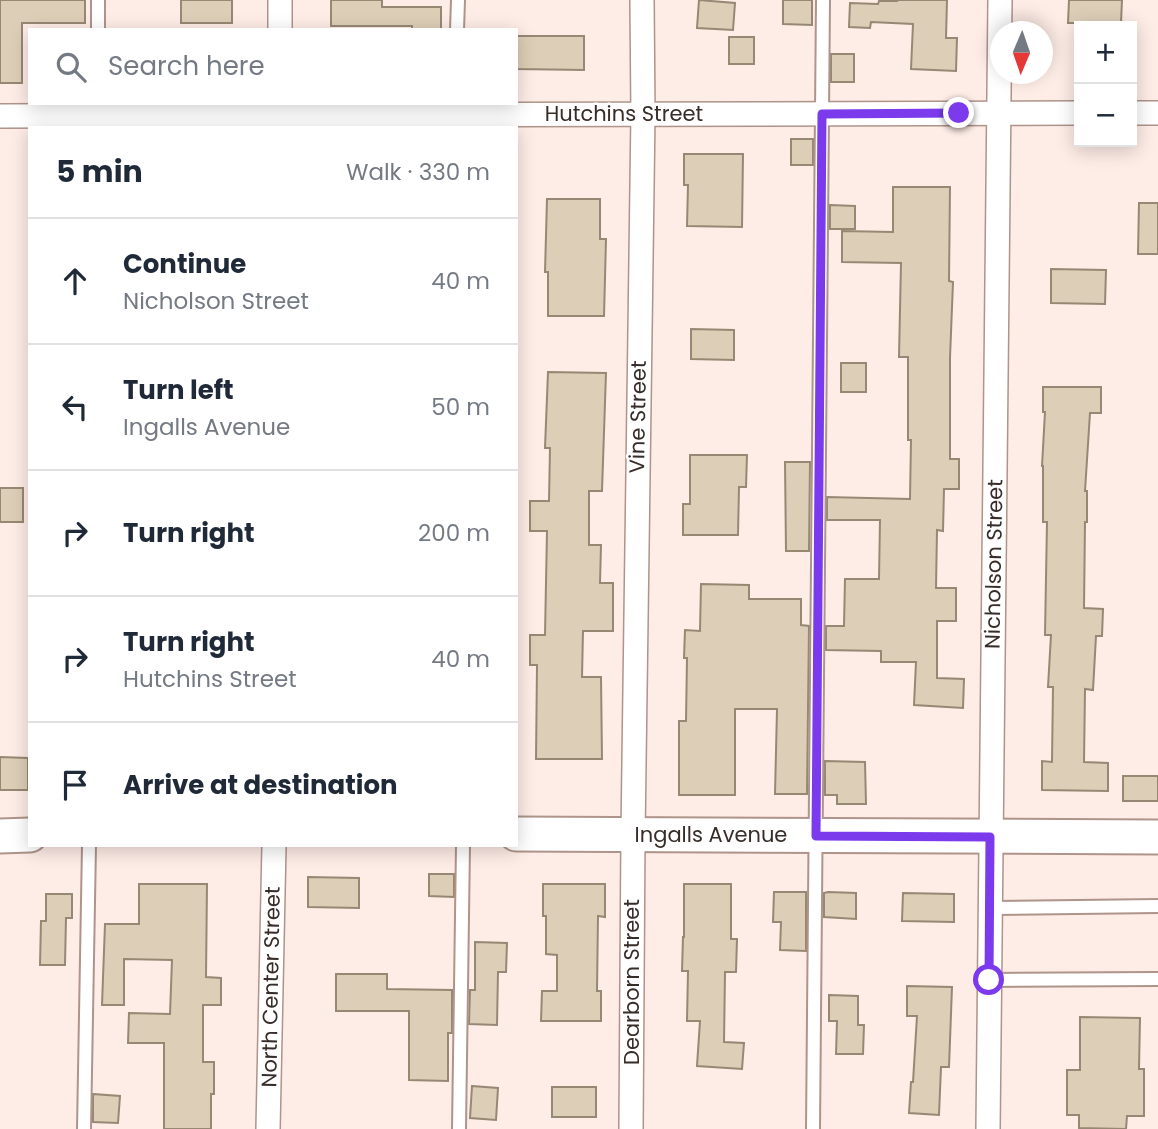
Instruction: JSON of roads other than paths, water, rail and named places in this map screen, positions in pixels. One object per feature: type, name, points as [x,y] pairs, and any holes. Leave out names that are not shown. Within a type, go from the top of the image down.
[{"type":"street","points":[[280,28],[281,0]]},
{"type":"street","name":"Vine Street","points":[[633,835],[643,114],[642,0]]},
{"type":"street","name":"Nicholson Street","points":[[988,1129],[1000,0]]},
{"type":"street","name":"Hutchins Street","points":[[0,116],[1074,113]]},
{"type":"street","points":[[1137,113],[1158,113]]},
{"type":"street","name":"Ingalls Avenue","points":[[518,834],[1158,837]]},
{"type":"street","points":[[0,836],[28,835]]},
{"type":"street","name":"Dearborn Street","points":[[631,1129],[633,835]]},
{"type":"street","name":"North Center Street","points":[[268,1129],[274,847]]},
{"type":"lane","points":[[98,0],[98,28]]},
{"type":"lane","points":[[457,28],[458,0]]},
{"type":"lane","points":[[813,1129],[823,0]]},
{"type":"lane","points":[[84,1129],[89,847]]},
{"type":"lane","points":[[459,1129],[463,847]]},
{"type":"lane","points":[[990,908],[1158,906]]},
{"type":"lane","points":[[989,980],[1158,979]]}]
